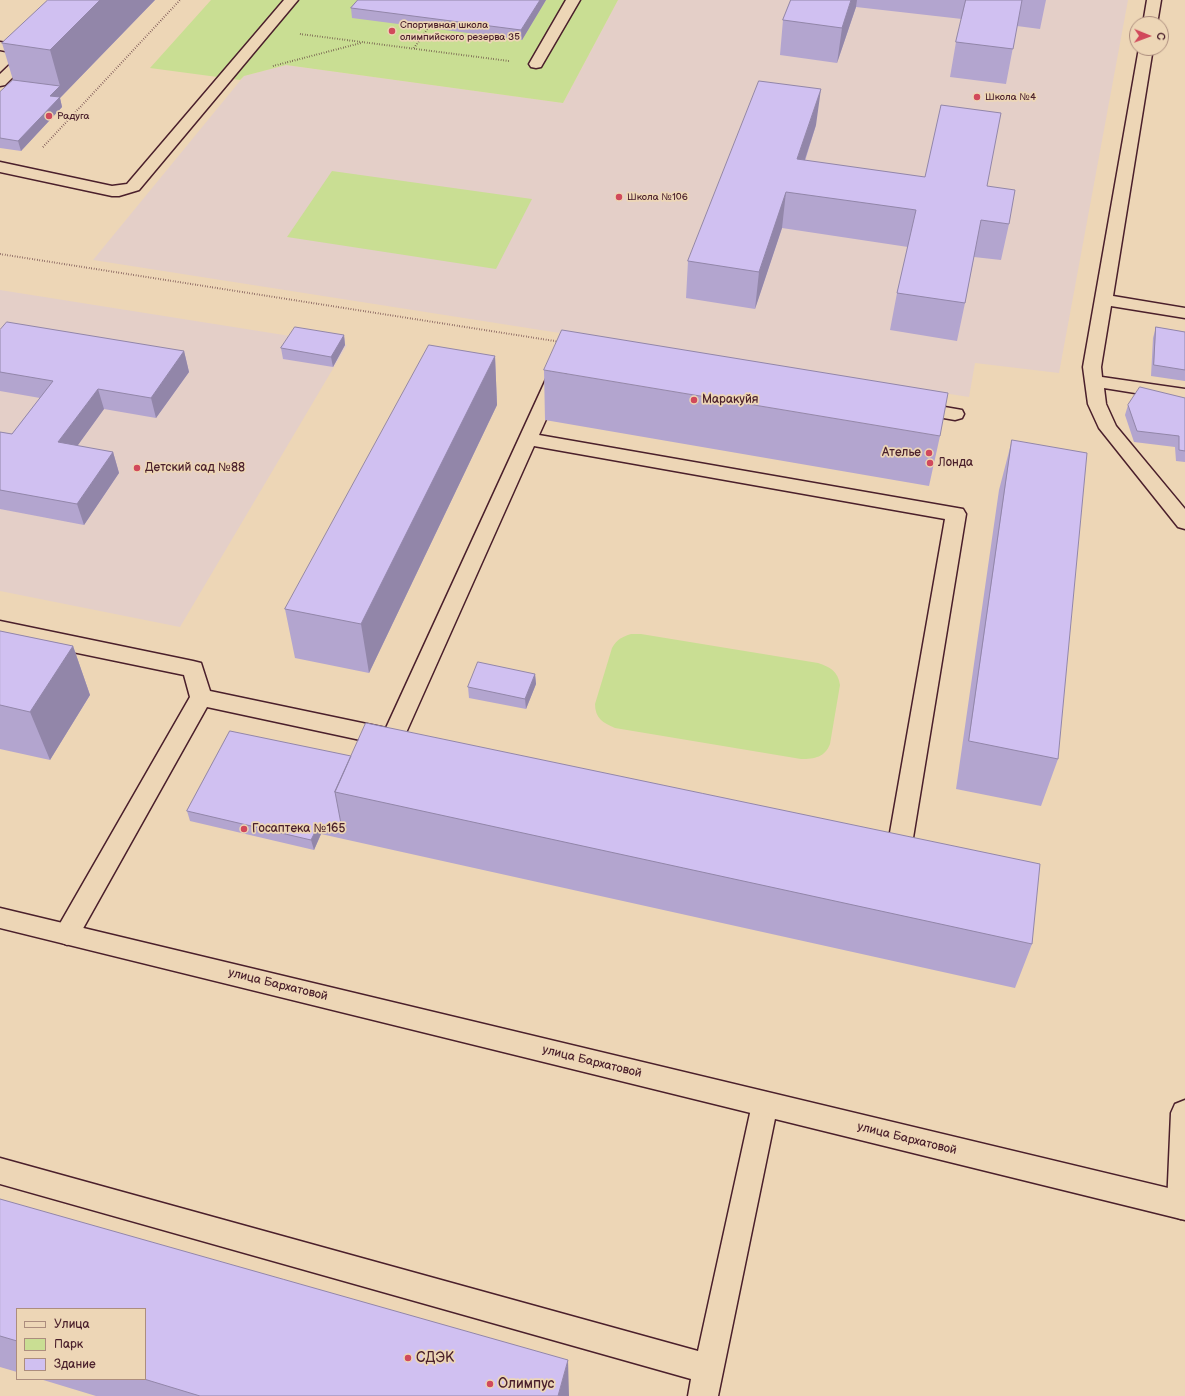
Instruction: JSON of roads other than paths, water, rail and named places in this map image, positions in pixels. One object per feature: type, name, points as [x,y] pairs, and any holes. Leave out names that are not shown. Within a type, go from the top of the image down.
[{"type":"street","points":[[0,167],[112,191],[119,191],[133,187],[291,0]]},
{"type":"street","points":[[536,64],[573,0]]},
{"type":"street","points":[[1151,16],[1154,0]]},
{"type":"street","points":[[0,82],[43,41]]},
{"type":"street","points":[[0,46],[32,51]]},
{"type":"street","points":[[1145,56],[1092,367],[1093,381],[1097,404],[1108,428],[1185,522]]},
{"type":"street","points":[[1103,300],[1185,313]]},
{"type":"street","points":[[393,738],[568,351]]},
{"type":"street","points":[[1093,381],[1185,395]]},
{"type":"street","points":[[900,405],[955,414]]},
{"type":"street","points":[[528,439],[956,514],[911,847],[876,840]]},
{"type":"street","points":[[0,629],[193,669],[201,697],[67,934]]},
{"type":"street","points":[[201,697],[417,743]]},
{"type":"street","name":"улица Бархатовой","points":[[0,918],[1183,1206]]},
{"type":"street","points":[[0,1171],[706,1383],[765,1104]]},
{"type":"street","points":[[1183,1206],[1185,1113]]},
{"type":"place","name":"Спортивная школа олимпийского резерва 35","points":[[392,31]]},
{"type":"place","name":"Школа №4","points":[[977,97]]},
{"type":"place","name":"Радуга","points":[[49,116]]},
{"type":"place","name":"Школа №106","points":[[619,197]]},
{"type":"place","name":"Маракуйя","points":[[694,400]]},
{"type":"place","name":"Ателье","points":[[929,453]]},
{"type":"place","name":"Лонда","points":[[930,463]]},
{"type":"place","name":"Детский сад №88","points":[[137,468]]},
{"type":"place","name":"Госаптека №165","points":[[244,829]]},
{"type":"place","name":"СДЭК","points":[[408,1358]]},
{"type":"place","name":"Олимпус","points":[[490,1384]]}]
